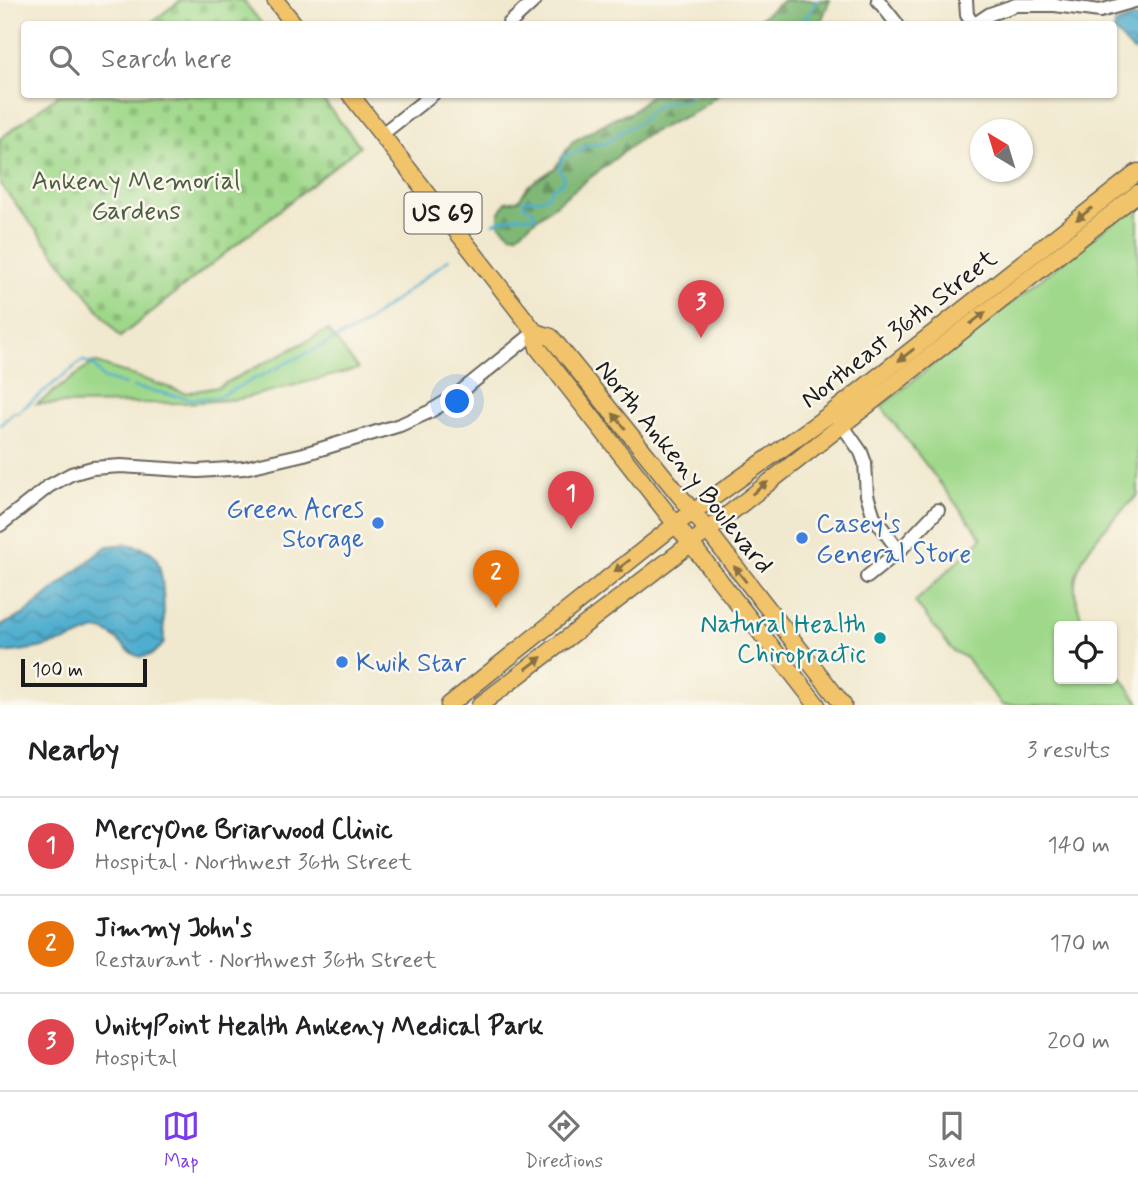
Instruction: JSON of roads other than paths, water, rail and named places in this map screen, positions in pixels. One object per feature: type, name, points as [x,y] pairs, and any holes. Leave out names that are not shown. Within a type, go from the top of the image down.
[{"type":"main road","points":[[275,0],[292,21]]},
{"type":"main road","name":"North Ankeny Boulevard","points":[[353,98],[535,332],[538,348],[685,518],[817,705]]},
{"type":"main road","name":"Northeast 36th Street","points":[[480,705],[699,537],[837,418],[1138,172]]},
{"type":"main road","name":"Northeast 36th Street","points":[[449,705],[685,518],[837,418],[1138,193]]},
{"type":"main road","name":"North Ankeny Boulevard","points":[[699,537],[843,705]]},
{"type":"street","points":[[512,21],[534,0]]},
{"type":"street","points":[[878,0],[895,21]]},
{"type":"street","points":[[966,0],[967,15],[972,21]]},
{"type":"street","points":[[979,21],[1016,5],[1056,3],[1100,11],[1138,0]]},
{"type":"street","points":[[382,134],[428,98]]},
{"type":"street","points":[[0,525],[49,486],[71,474],[92,468],[111,465],[198,471],[244,468],[304,454],[400,425],[454,397],[535,332]]},
{"type":"street","points":[[837,418],[861,452],[865,463],[867,495],[874,517],[899,551]]},
{"type":"street","points":[[867,577],[899,551],[939,510]]},
{"type":"water","points":[[1134,17],[1138,19],[1138,52],[1132,50],[1117,34],[1117,23]]},
{"type":"water","points":[[127,544],[151,552],[160,571],[164,643],[154,653],[145,657],[137,656],[109,633],[98,630],[47,646],[0,653],[0,626],[23,615],[107,546]]},
{"type":"waterway","points":[[802,21],[817,0]]},
{"type":"waterway","points":[[494,223],[517,216],[535,217],[534,211],[524,205],[523,200],[548,196],[552,188],[562,183],[564,178],[559,168],[564,156],[582,150],[585,146],[606,143],[642,121],[646,114],[660,104],[686,98]]},
{"type":"waterway","points":[[133,387],[191,399],[218,397],[360,327],[449,259]]},
{"type":"waterway","points":[[0,425],[82,361],[92,363],[103,378],[126,385]]},
{"type":"place","name":"UnityPoint Health Ankeny Medical Park","points":[[701,338]]},
{"type":"place","name":"Green Acres Storage","points":[[378,523]]},
{"type":"place","name":"MercyOne Briarwood Clinic","points":[[571,529]]},
{"type":"place","name":"Casey's General Store","points":[[802,538]]},
{"type":"place","name":"Jimmy John's","points":[[496,608]]},
{"type":"place","name":"Natural Health Chiropractic","points":[[880,638]]},
{"type":"place","name":"Kwik Star","points":[[342,662]]},
{"type":"park label","name":"Ankeny Memorial Gardens","points":[[136,195]]}]
